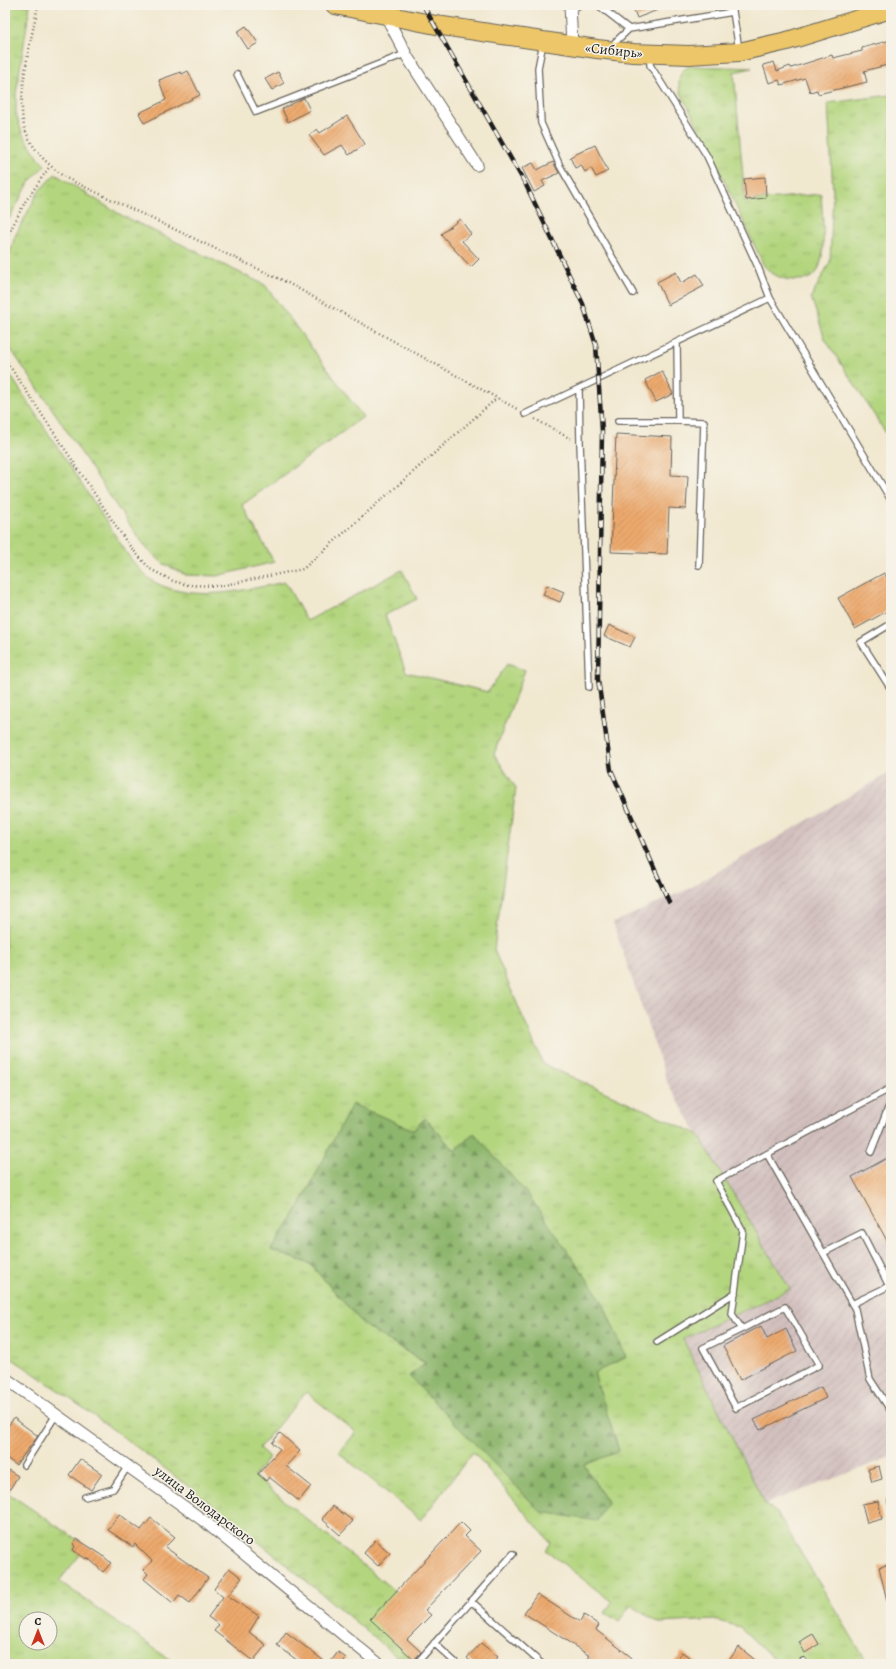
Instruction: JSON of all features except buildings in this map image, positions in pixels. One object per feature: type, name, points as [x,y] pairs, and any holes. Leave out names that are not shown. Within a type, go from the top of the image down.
[{"type":"highway","name":"«Сибирь»","points":[[335,5],[383,11],[572,45],[650,54],[689,55],[739,52],[787,41],[891,9]]},
{"type":"street","points":[[572,6],[572,45]]},
{"type":"street","points":[[383,11],[405,54],[478,165]]},
{"type":"street","name":"улица Володарского","points":[[5,1378],[204,1521],[380,1664]]},
{"type":"lane","points":[[598,5],[629,29]]},
{"type":"lane","points":[[732,5],[739,52]]},
{"type":"lane","points":[[608,50],[629,29],[733,12]]},
{"type":"lane","points":[[544,41],[538,68],[541,124],[560,166],[633,293]]},
{"type":"lane","points":[[237,74],[256,112],[405,54]]},
{"type":"lane","points":[[650,54],[650,65],[707,156],[758,266],[770,298],[891,500]]},
{"type":"lane","points":[[525,414],[770,298]]},
{"type":"lane","points":[[678,342],[678,422]]},
{"type":"lane","points":[[579,389],[589,687]]},
{"type":"lane","points":[[618,421],[704,422],[699,565]]},
{"type":"lane","points":[[891,624],[861,642],[891,689]]},
{"type":"lane","points":[[742,1329],[732,1314],[743,1231],[716,1181],[891,1088]]},
{"type":"lane","points":[[871,1152],[891,1101]]},
{"type":"lane","points":[[767,1154],[855,1309],[870,1379],[891,1411]]},
{"type":"lane","points":[[823,1253],[862,1233],[889,1286],[852,1304]]},
{"type":"lane","points":[[657,1342],[735,1293]]},
{"type":"lane","points":[[785,1307],[819,1365],[736,1408],[703,1348],[742,1329],[785,1307]]},
{"type":"lane","points":[[24,1465],[56,1415]]},
{"type":"lane","points":[[85,1497],[112,1489],[128,1466]]},
{"type":"lane","points":[[416,1664],[513,1554]]},
{"type":"lane","points":[[471,1602],[542,1664]]},
{"type":"lane","points":[[434,1643],[458,1664]]},
{"type":"path","points":[[38,5],[25,72],[22,103],[25,129],[38,152],[50,166],[66,178],[288,283],[580,443]]},
{"type":"path","points":[[5,241],[24,202],[50,166]]},
{"type":"path","points":[[5,359],[128,544],[150,569],[173,581],[188,585],[220,586],[303,569],[497,398]]},
{"type":"shaded area","points":[[891,772],[891,1457],[765,1504],[683,1339],[790,1289],[668,1084],[613,923],[688,889]]},
{"type":"green space","points":[[5,5],[30,5],[16,94],[16,114],[22,133],[45,165],[30,181],[5,226]]},
{"type":"green space","points":[[687,67],[752,68],[734,72],[745,201],[821,194],[823,223],[822,256],[820,266],[812,277],[802,280],[787,279],[775,275],[764,266],[707,144],[680,91],[680,76]]},
{"type":"green space","points":[[891,95],[891,441],[825,339],[811,297],[830,262],[833,193],[828,103]]},
{"type":"green space","points":[[55,174],[121,215],[265,285],[363,417],[242,505],[274,562],[217,576],[186,575],[164,564],[147,549],[119,510],[5,341],[5,269],[15,236],[39,191]]},
{"type":"green space","points":[[5,367],[130,558],[152,581],[171,589],[204,594],[237,591],[285,582],[307,621],[402,570],[417,599],[385,615],[406,672],[488,692],[507,664],[525,670],[494,754],[516,788],[494,950],[543,1064],[698,1134],[790,1289],[683,1339],[765,1504],[777,1513],[868,1664],[779,1664],[740,1627],[715,1620],[659,1623],[631,1605],[619,1621],[605,1613],[612,1602],[546,1550],[551,1543],[473,1452],[421,1520],[339,1453],[356,1432],[306,1392],[259,1448],[269,1457],[254,1476],[396,1592],[410,1656],[404,1663],[209,1502],[108,1426],[5,1354]],"holes":[[[425,1118],[455,1151],[474,1133],[625,1358],[593,1373],[619,1450],[584,1465],[607,1502],[410,1376],[426,1364],[365,1326],[310,1264],[271,1250],[299,1207],[414,1130]]]},
{"type":"green space","points":[[352,1104],[414,1130],[425,1118],[455,1151],[474,1133],[529,1196],[601,1299],[626,1357],[594,1373],[619,1451],[584,1465],[607,1502],[597,1521],[541,1512],[409,1376],[426,1363],[365,1326],[310,1264],[271,1250],[299,1207]]},
{"type":"green space","points":[[5,1491],[79,1541],[73,1550],[80,1555],[59,1581],[176,1664],[5,1664]]},
{"type":"railway","points":[[423,5],[526,185],[583,304],[596,345],[602,431],[598,679],[611,770],[669,902]]}]
